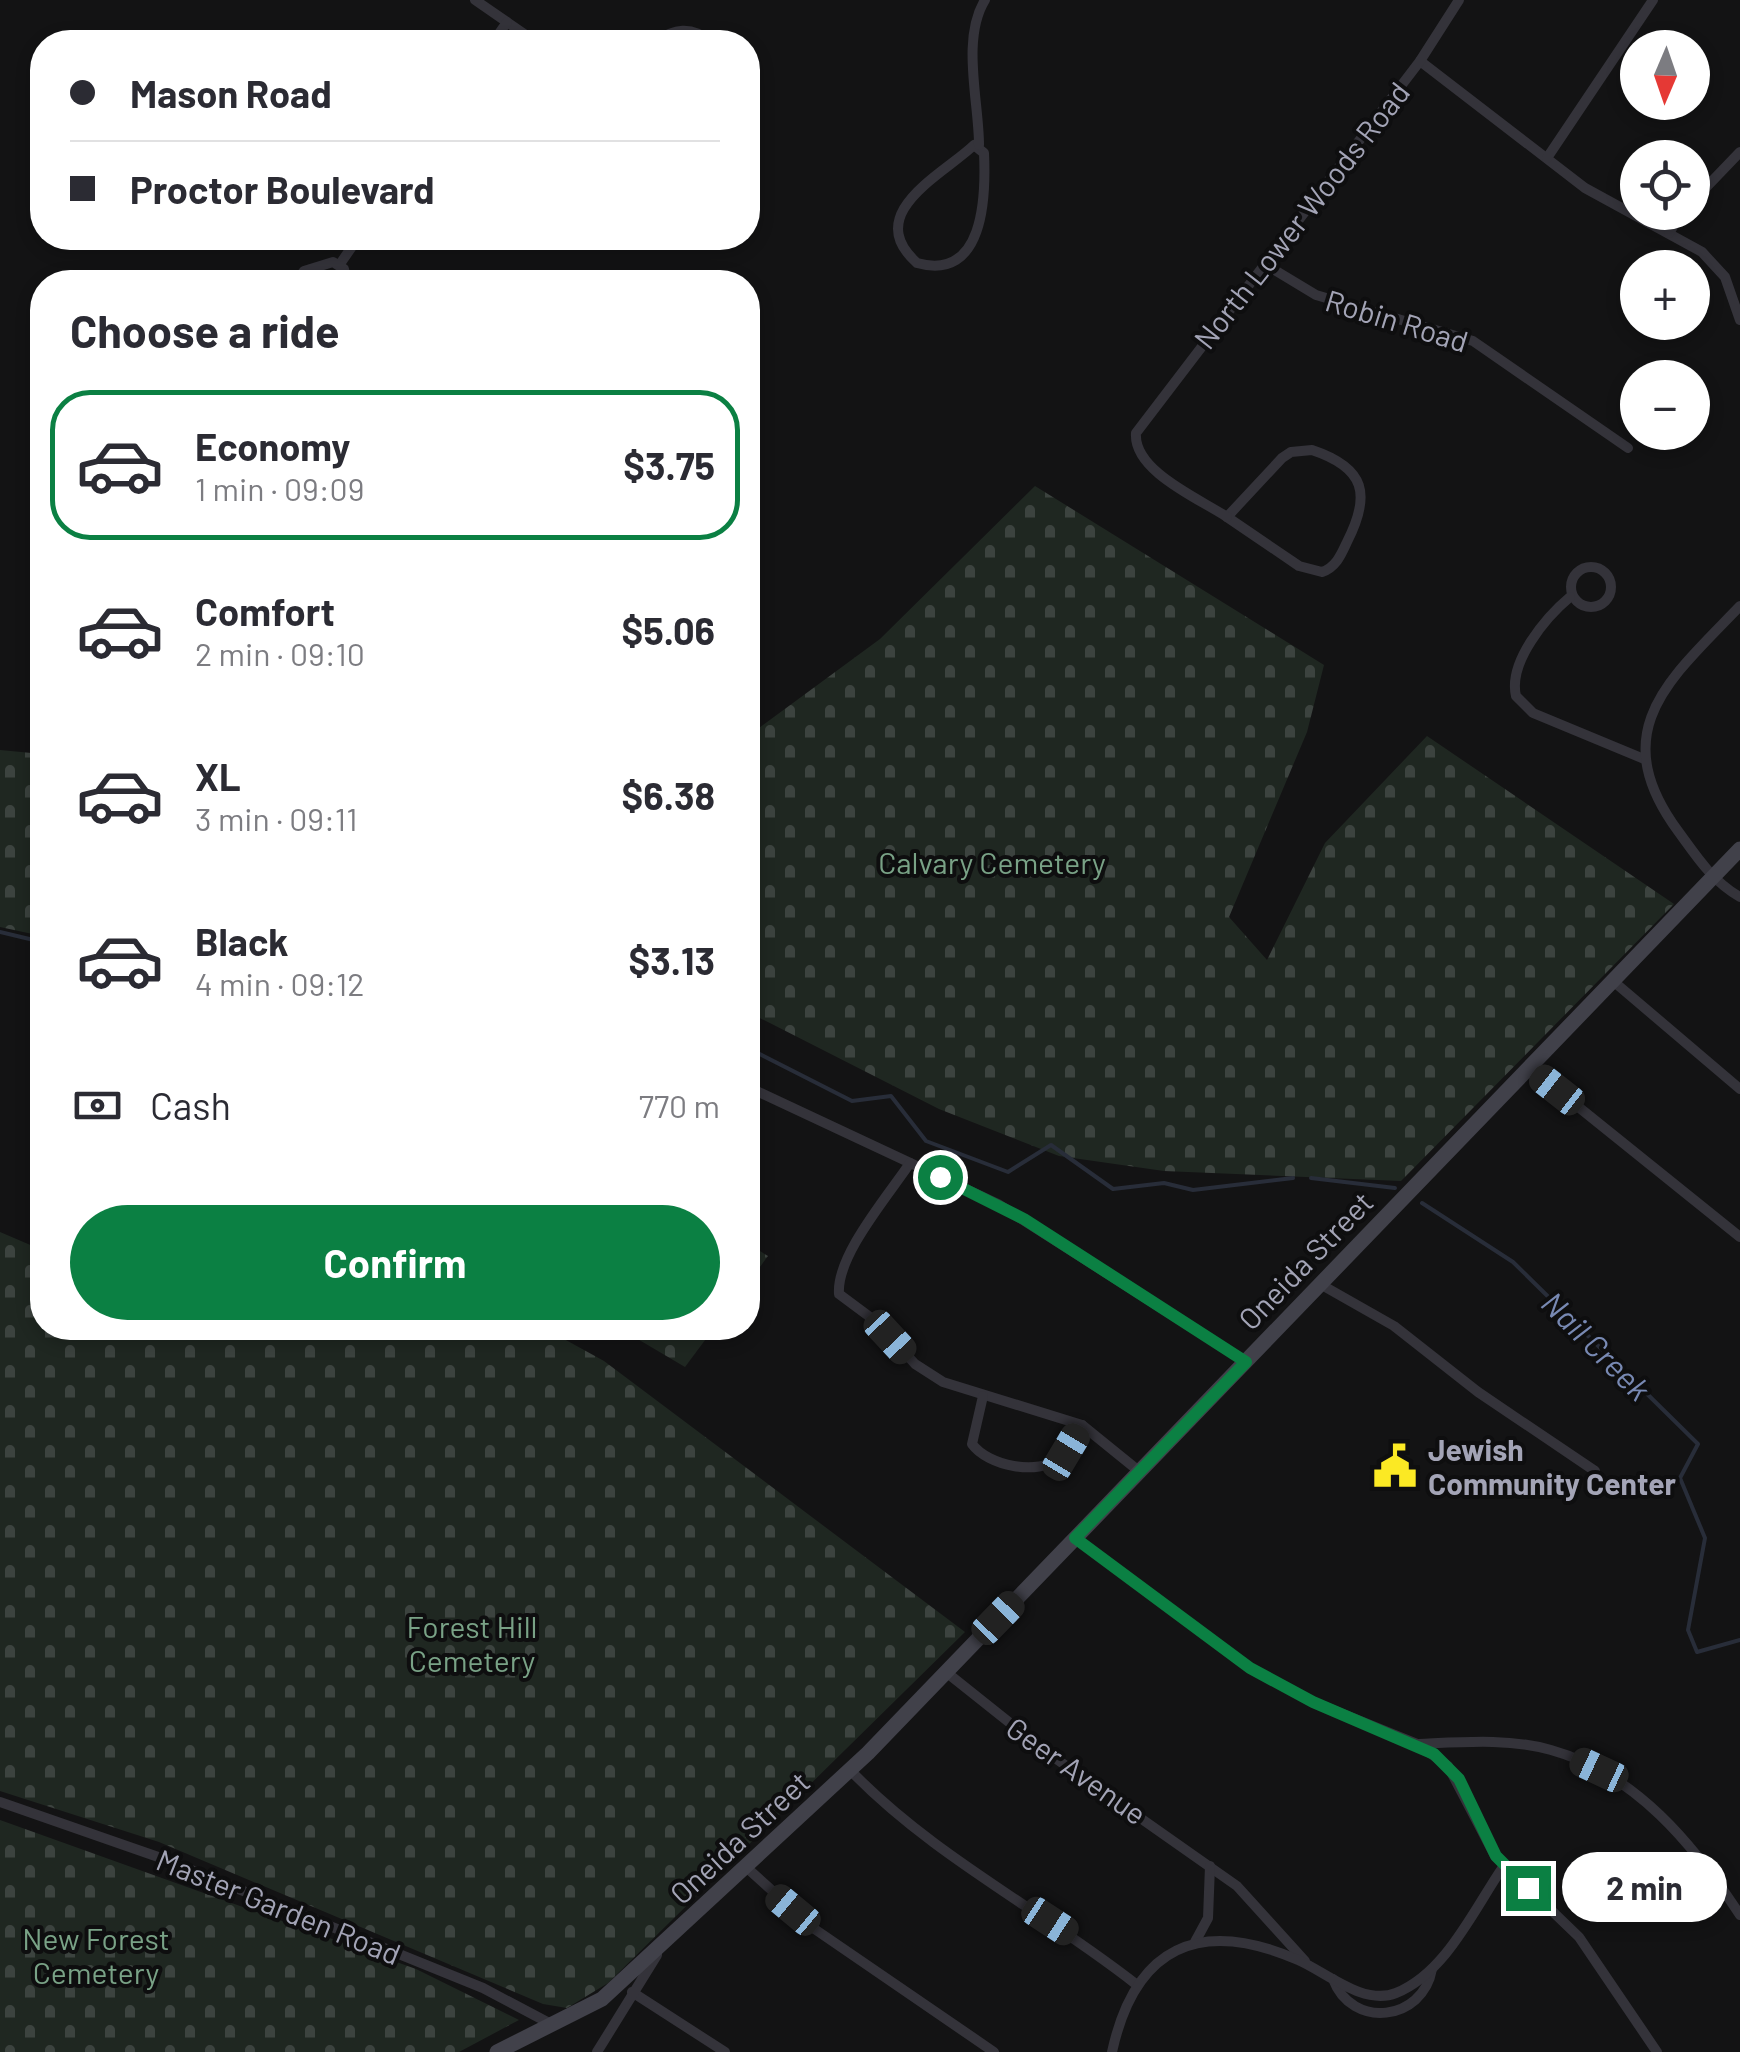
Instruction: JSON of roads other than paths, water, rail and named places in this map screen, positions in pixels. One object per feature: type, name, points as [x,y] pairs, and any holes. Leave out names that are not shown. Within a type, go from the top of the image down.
[{"type":"street","points":[[475,0],[519,30]]},
{"type":"street","points":[[979,146],[929,180],[907,201],[902,212],[901,238],[917,262],[946,265],[966,252],[975,238],[986,196],[974,52],[977,18],[986,0]]},
{"type":"street","name":"North Lower Woods Road","points":[[1227,517],[1144,460],[1136,443],[1140,426],[1420,61],[1459,0]]},
{"type":"street","points":[[1547,158],[1653,0]]},
{"type":"street","points":[[501,30],[507,22]]},
{"type":"street","points":[[1420,61],[1604,201],[1670,233],[1720,270],[1740,320]]},
{"type":"street","points":[[1710,183],[1740,152]]},
{"type":"street","points":[[340,264],[350,250]]},
{"type":"street","name":"Robin Road","points":[[1263,263],[1316,295],[1473,341],[1620,442]]},
{"type":"street","points":[[310,270],[314,266],[340,264]]},
{"type":"street","points":[[340,264],[343,270]]},
{"type":"street","points":[[1302,449],[1339,463],[1355,475],[1363,491],[1363,506],[1339,559],[1322,572],[1299,566],[1227,517],[1282,458],[1302,449]]},
{"type":"street","points":[[1570,597],[1585,605],[1602,603],[1612,593],[1611,579],[1604,571],[1584,570],[1570,588],[1570,597],[1546,621],[1526,652],[1516,672],[1516,696],[1533,712],[1644,759]]},
{"type":"street","points":[[1740,606],[1661,692],[1646,728],[1644,759],[1664,812],[1712,877],[1740,897]]},
{"type":"street","name":"Oneida Street","points":[[497,2052],[602,1998],[850,1770],[1740,848]]},
{"type":"street","points":[[1613,981],[1740,1089]]},
{"type":"street","points":[[1530,1068],[1740,1237]]},
{"type":"street","points":[[760,1093],[1024,1219],[1246,1362]]},
{"type":"street","points":[[910,1163],[847,1258],[838,1276],[840,1294],[878,1322],[926,1372],[983,1396],[1082,1425],[1140,1472]]},
{"type":"street","points":[[1320,1284],[1394,1326],[1478,1392],[1595,1471]]},
{"type":"street","points":[[983,1396],[972,1444],[996,1461],[1016,1466],[1053,1462],[1066,1452],[1082,1425]]},
{"type":"street","points":[[1075,1538],[1250,1668],[1313,1702],[1434,1754],[1459,1779],[1503,1867],[1579,1937],[1658,2052]]},
{"type":"street","name":"Geer Avenue","points":[[946,1672],[1044,1751],[1210,1865],[1262,1910],[1309,1966]]},
{"type":"street","points":[[1416,1744],[1516,1744],[1549,1750],[1599,1770],[1623,1784],[1675,1830],[1740,1915]]},
{"type":"street","points":[[850,1770],[911,1829],[1081,1941],[1137,1985]]},
{"type":"street","name":"Master Garden Road","points":[[0,1802],[164,1858],[483,1988],[551,2024]]},
{"type":"street","points":[[1195,1942],[1208,1918],[1210,1865]]},
{"type":"street","points":[[746,1867],[816,1930],[994,2052]]},
{"type":"street","points":[[1332,1978],[1354,2004],[1386,2014],[1422,1994],[1432,1968],[1503,1867]]},
{"type":"street","points":[[1112,2052],[1126,2002],[1137,1985],[1160,1959],[1195,1942],[1220,1939],[1247,1944],[1309,1966],[1357,1990],[1388,1996],[1432,1968]]},
{"type":"street","points":[[597,2052],[664,1944]]},
{"type":"street","points":[[632,1992],[725,2052]]},
{"type":"waterway","name":"Nail Creek","points":[[0,932],[30,939]]},
{"type":"waterway","name":"Nail Creek","points":[[760,1054],[852,1101],[891,1096],[926,1141],[1008,1172],[1051,1145],[1113,1189],[1164,1183],[1193,1190],[1293,1178]]},
{"type":"waterway","name":"Nail Creek","points":[[1311,1178],[1395,1188]]},
{"type":"waterway","name":"Nail Creek","points":[[1422,1203],[1513,1262],[1698,1444],[1680,1478],[1705,1538],[1688,1630],[1697,1652],[1740,1640]]},
{"type":"place","name":"Jewish Community Center","points":[[1395,1466]]},
{"type":"park label","name":"Calvary Cemetery","points":[[992,862]]},
{"type":"park label","name":"Forest Hill Cemetery","points":[[472,1643]]},
{"type":"park label","name":"New Forest Cemetery","points":[[96,1955]]}]
